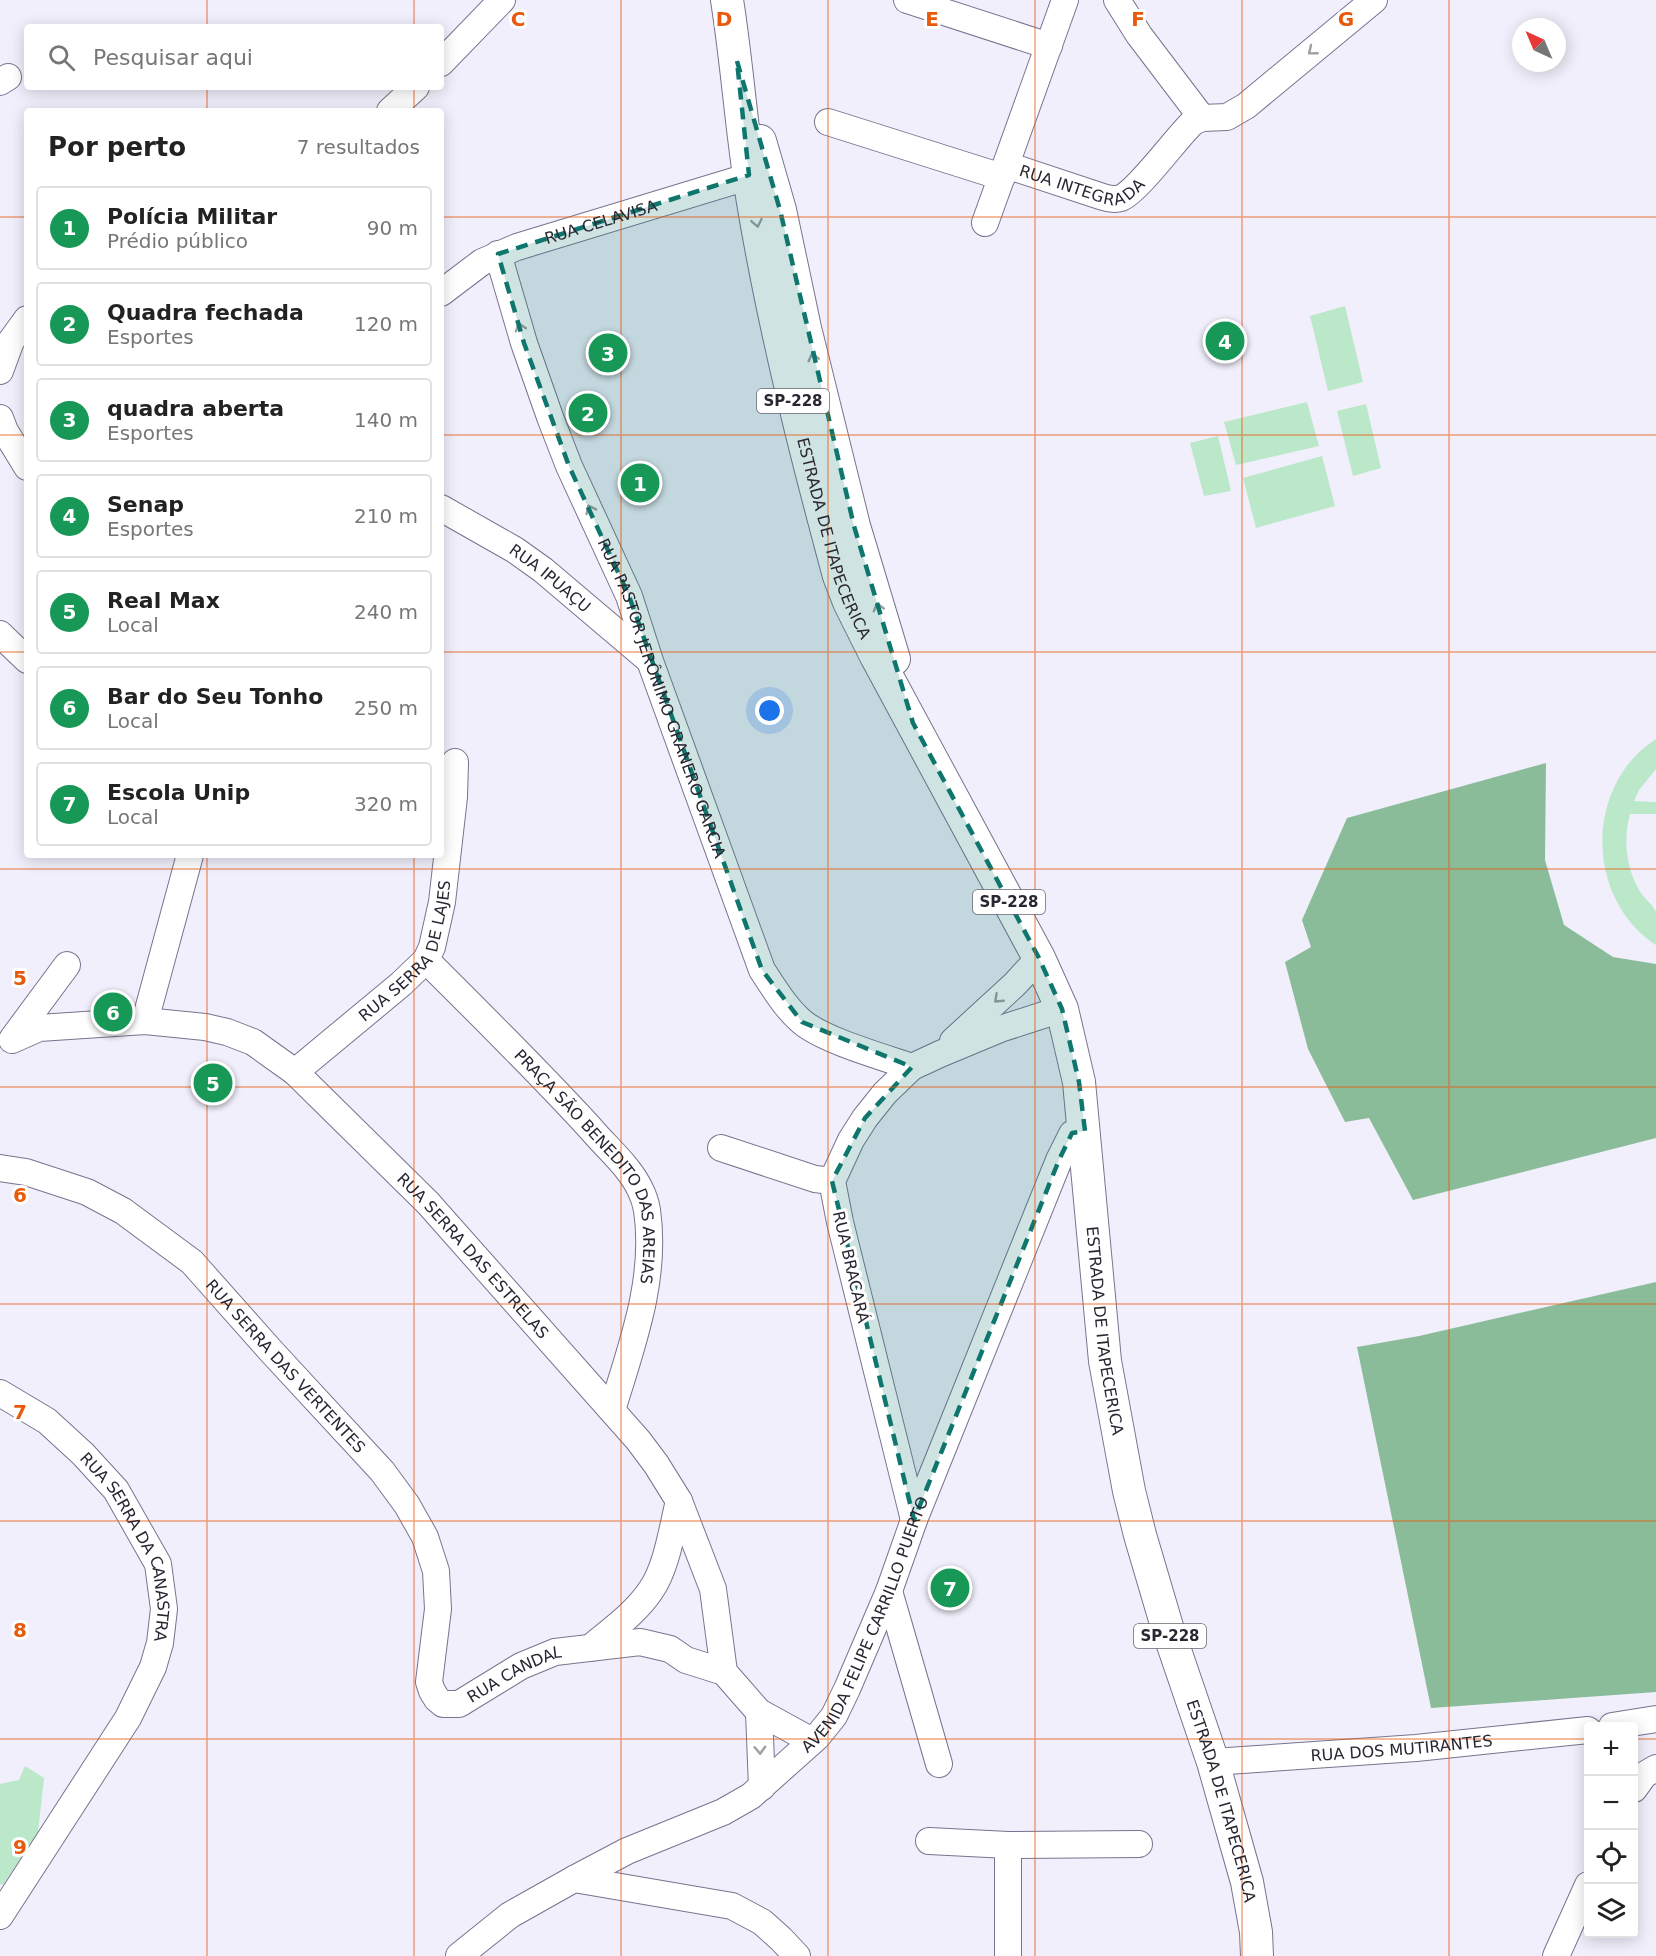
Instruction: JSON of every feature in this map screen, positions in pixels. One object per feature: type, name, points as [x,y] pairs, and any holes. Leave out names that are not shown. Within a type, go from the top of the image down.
[{"type":"main road","name":"ESTRADA DE ITAPECERICA","points":[[727,0],[759,173],[780,210],[806,328],[855,526],[913,723],[1024,930],[1050,954],[1079,1082],[1105,1361],[1121,1450],[1140,1535],[1168,1630],[1213,1762],[1247,1882],[1256,1932],[1257,1956]]},
{"type":"street","points":[[444,60],[502,0]]},
{"type":"street","points":[[907,0],[1049,46]]},
{"type":"street","points":[[985,223],[1065,0]]},
{"type":"street","points":[[1117,0],[1139,35],[1202,118],[1227,117],[1246,106],[1374,0]]},
{"type":"street","points":[[393,108],[413,90]]},
{"type":"street","name":"RUA INTEGRADA","points":[[828,122],[1113,199],[1123,197],[1188,127],[1202,118]]},
{"type":"street","name":"RUA CELAVISA","points":[[444,291],[482,262],[498,254],[759,173]]},
{"type":"street","name":"RUA PASTOR JERÔNIMO GRANERO GARCIA","points":[[498,254],[524,343],[550,417],[569,466],[623,580],[762,970],[802,1022],[819,1033],[912,1067]]},
{"type":"street","points":[[0,371],[11,341],[24,323]]},
{"type":"street","points":[[0,418],[5,431],[24,462]]},
{"type":"street","name":"RUA IPUAÇU","points":[[444,510],[515,550],[543,570],[650,661]]},
{"type":"street","points":[[0,634],[24,657]]},
{"type":"street","name":"RUA SERRA DE LAJES","points":[[295,1072],[386,997],[426,960],[432,947],[442,902],[454,797],[455,762]]},
{"type":"street","points":[[146,1021],[189,858]]},
{"type":"street","points":[[940,1054],[1050,954]]},
{"type":"street","name":"PRAÇA SÃO BENEDITO DAS AREIAS","points":[[426,960],[553,1087],[629,1172],[640,1188],[646,1209],[649,1240],[643,1306],[612,1410]]},
{"type":"street","points":[[6,1045],[67,965]]},
{"type":"street","points":[[721,1148],[815,1179],[832,1181],[851,1140],[865,1118],[885,1093],[912,1067],[1000,1029],[1062,1010]]},
{"type":"street","name":"RUA SERRA DAS ESTRELAS","points":[[6,1045],[39,1028],[146,1021],[205,1027],[227,1032],[253,1042],[295,1072],[428,1203],[612,1410],[656,1464],[679,1501],[713,1589],[724,1672]]},
{"type":"street","name":"AVENIDA FELIPE CARRILLO PUERTO","points":[[459,1956],[510,1915],[574,1879],[627,1851],[723,1812],[762,1787],[812,1742],[834,1716],[889,1590],[914,1520],[1059,1161],[1072,1134],[1085,1131]]},
{"type":"street","name":"RUA SERRA DAS VERTENTES","points":[[0,1168],[26,1172],[87,1192],[123,1211],[192,1262],[382,1471],[407,1506],[425,1537],[436,1571],[438,1609],[430,1671]]},
{"type":"street","name":"RUA BRACARÁ","points":[[832,1181],[840,1222],[914,1520]]},
{"type":"street","name":"RUA SERRA DA CANASTRA","points":[[0,1392],[47,1421],[83,1454],[116,1490],[158,1564],[164,1609],[160,1643],[153,1667],[128,1718],[0,1916]]},
{"type":"street","points":[[590,1648],[631,1613],[651,1590],[659,1575],[679,1501]]},
{"type":"street","points":[[889,1590],[939,1764]]},
{"type":"street","name":"RUA CANDAL","points":[[430,1671],[432,1691],[443,1704],[459,1704],[521,1666],[555,1652],[640,1642],[670,1649],[686,1660],[724,1672]]},
{"type":"street","points":[[724,1672],[759,1712],[812,1742]]},
{"type":"street","points":[[759,1712],[762,1787]]},
{"type":"street","points":[[1637,1722],[1656,1719]]},
{"type":"street","name":"RUA DOS MUTIRANTES","points":[[1213,1762],[1416,1748],[1584,1730]]},
{"type":"street","points":[[1638,1783],[1644,1775],[1656,1768]]},
{"type":"street","points":[[929,1841],[1008,1845],[1139,1844]]},
{"type":"street","points":[[1008,1845],[1008,1956]]},
{"type":"street","points":[[574,1879],[732,1906],[762,1922],[797,1956]]},
{"type":"street","points":[[1556,1956],[1584,1895]]},
{"type":"highlighted area","points":[[737,61],[780,210],[854,526],[913,723],[1039,958],[1062,1009],[1079,1082],[1085,1131],[1072,1133],[1059,1160],[914,1520],[832,1181],[865,1118],[912,1067],[802,1022],[762,970],[629,596],[569,466],[524,343],[498,254],[749,175]]},
{"type":"green space","points":[[1345,306],[1363,382],[1328,391],[1310,316]]},
{"type":"green space","points":[[1307,402],[1319,446],[1236,465],[1224,422]]},
{"type":"green space","points":[[1366,404],[1381,468],[1353,476],[1337,411]]},
{"type":"green space","points":[[1218,436],[1231,491],[1204,496],[1190,443]]},
{"type":"green space","points":[[1322,456],[1335,506],[1256,528],[1243,478]]},
{"type":"green space","points":[[1656,739],[1656,769],[1639,790],[1634,801],[1656,802],[1656,814],[1630,814],[1626,843],[1631,872],[1641,893],[1656,912],[1656,945],[1633,925],[1616,900],[1606,872],[1602,842],[1606,812],[1616,784],[1632,759]]},
{"type":"green space","points":[[1546,763],[1545,860],[1564,925],[1613,957],[1656,964],[1656,1138],[1413,1200],[1369,1118],[1345,1122],[1308,1049],[1285,962],[1311,947],[1302,920],[1347,818]]},
{"type":"green space","points":[[1656,1282],[1656,1692],[1431,1708],[1357,1347],[1419,1336]]},
{"type":"green space","points":[[25,1766],[44,1778],[38,1832],[3,1885],[0,1884],[0,1784],[19,1780]]},
{"type":"place","name":"Senap","points":[[1225,341]]},
{"type":"place","name":"quadra aberta","points":[[608,353]]},
{"type":"place","name":"Quadra fechada","points":[[588,413]]},
{"type":"place","name":"Polícia Militar","points":[[640,483]]},
{"type":"place","name":"Bar do Seu Tonho","points":[[113,1012]]},
{"type":"place","name":"Real Max","points":[[213,1083]]},
{"type":"place","name":"Escola Unip","points":[[950,1588]]}]
